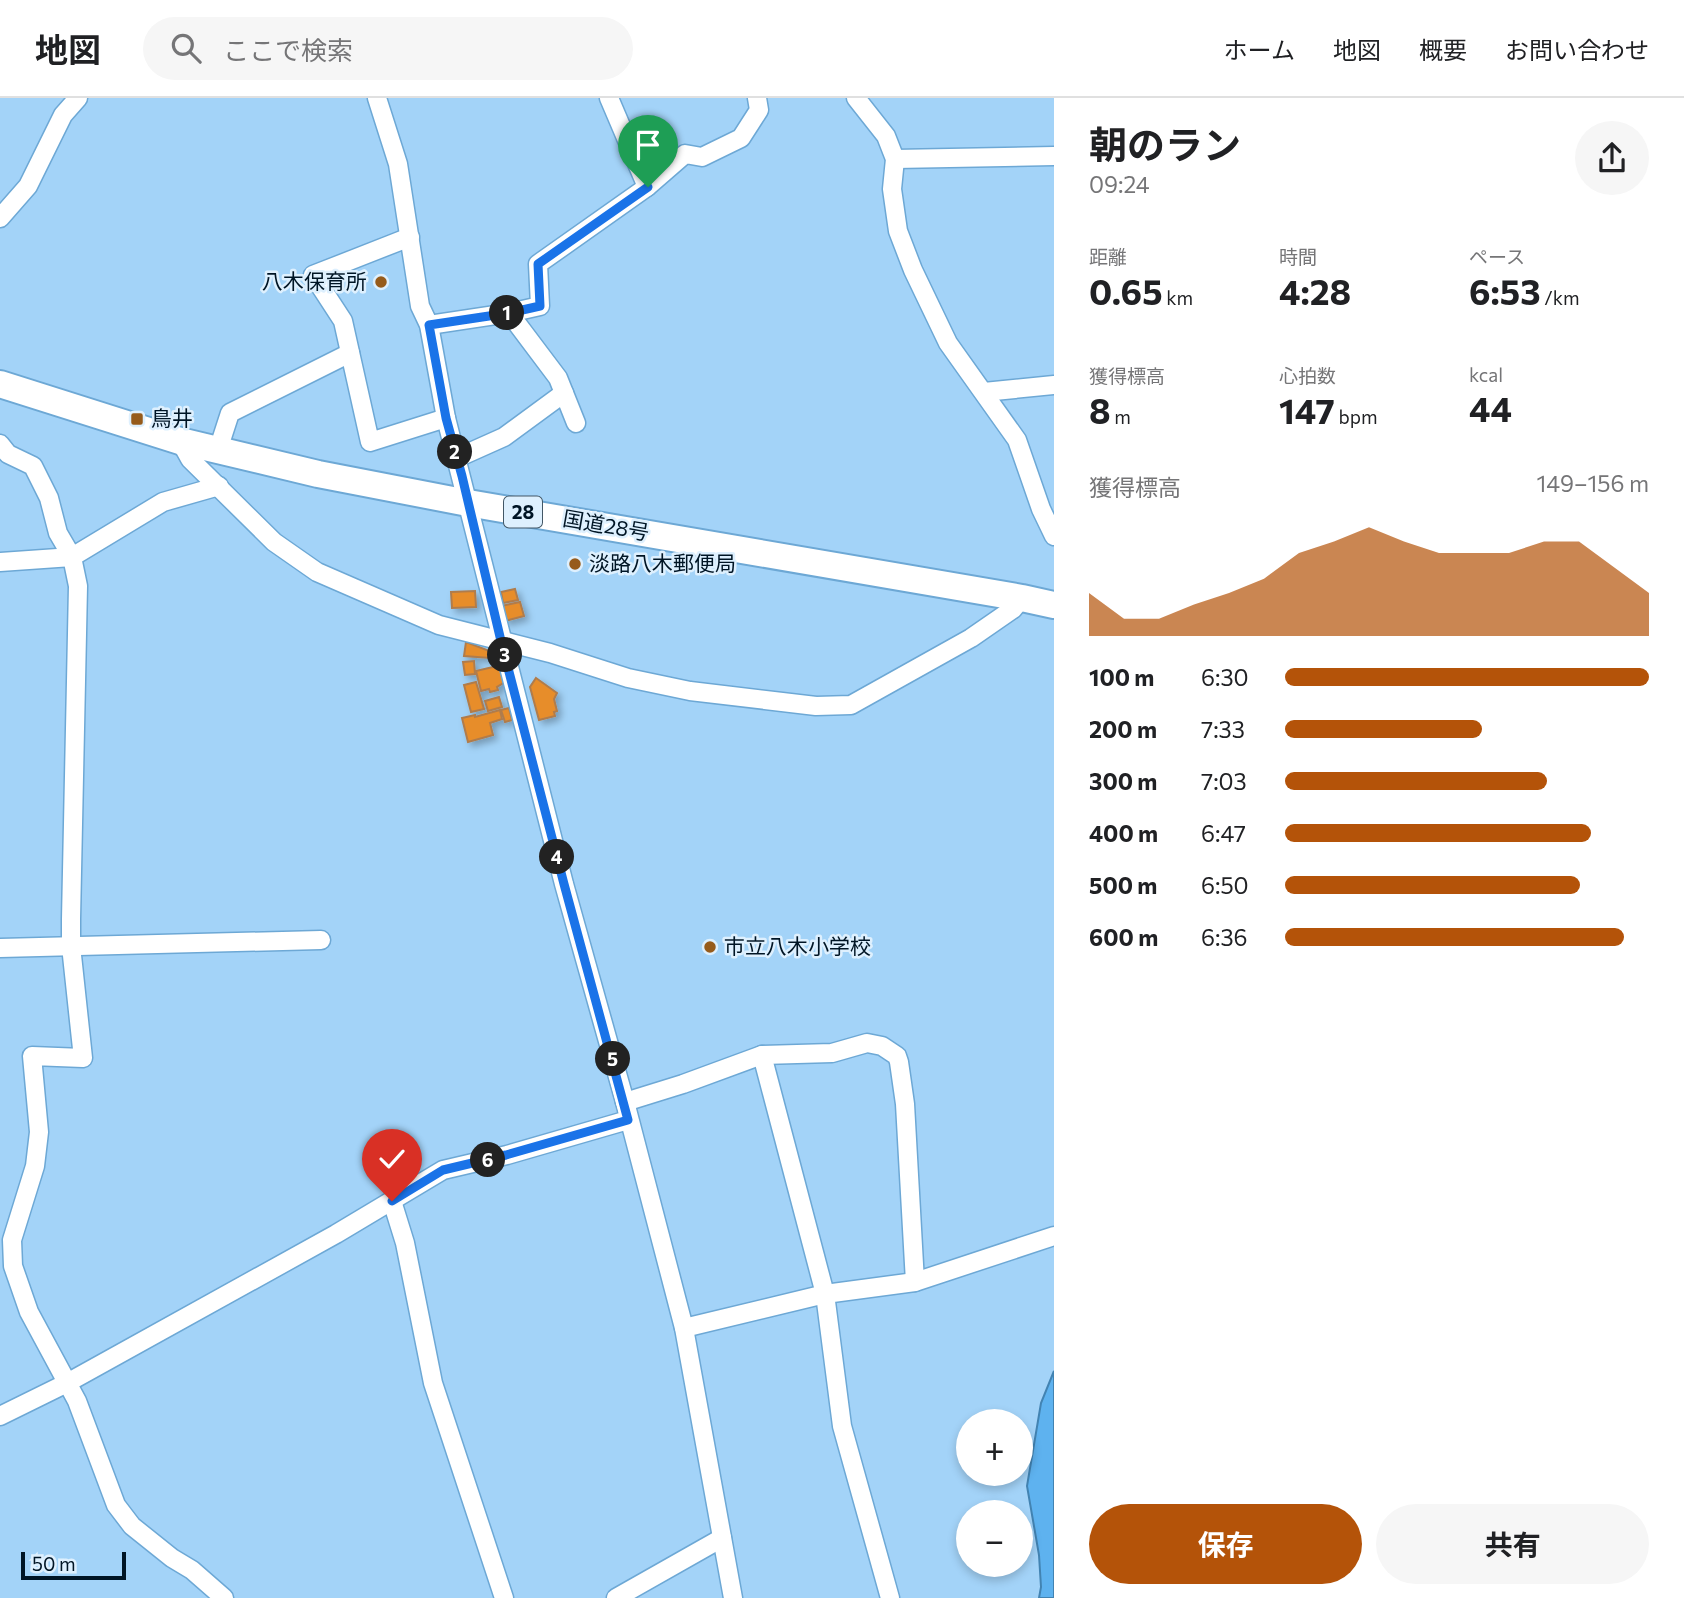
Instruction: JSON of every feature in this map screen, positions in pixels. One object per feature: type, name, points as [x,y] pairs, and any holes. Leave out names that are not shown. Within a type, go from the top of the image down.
[{"type":"highway","name":"国道28号","points":[[0,384],[180,441],[318,474],[468,503],[1054,605]]},
{"type":"street","points":[[0,218],[28,186],[63,115],[78,98]]},
{"type":"street","points":[[377,98],[398,164],[420,306],[429,325],[446,418],[501,641],[684,1328],[733,1598]]},
{"type":"street","points":[[610,98],[648,187]]},
{"type":"street","points":[[429,325],[540,306],[538,264],[648,187],[685,154],[702,157],[741,138],[759,110],[757,98]]},
{"type":"street","points":[[856,98],[886,136],[895,159],[892,190],[898,231],[913,270],[948,343],[1017,440],[1041,509],[1054,536]]},
{"type":"street","points":[[895,159],[1054,156]]},
{"type":"street","points":[[410,237],[313,275],[343,321],[370,442],[446,418]]},
{"type":"street","points":[[509,313],[558,379],[576,423]]},
{"type":"street","points":[[218,450],[230,413],[350,353]]},
{"type":"street","points":[[984,392],[1054,385]]},
{"type":"street","points":[[457,458],[504,437],[564,393]]},
{"type":"street","points":[[180,441],[190,459],[274,542],[317,572],[439,625],[550,653],[628,678],[690,691],[816,706],[851,705],[971,638],[1013,609],[1022,598]]},
{"type":"street","points":[[0,444],[8,454],[33,467],[49,498],[58,533],[72,557],[78,586],[71,946],[83,1058],[32,1056],[39,1132],[35,1166],[12,1240],[13,1266],[29,1312],[76,1401],[116,1504],[132,1526],[172,1558],[192,1570],[224,1598]]},
{"type":"street","points":[[0,562],[72,557],[163,502],[219,486]]},
{"type":"street","points":[[0,948],[321,940]]},
{"type":"street","points":[[0,1416],[67,1383],[443,1170],[506,1155],[627,1111],[683,1084],[762,1055],[832,1053],[867,1043],[882,1045],[897,1056],[905,1104],[915,1282]]},
{"type":"street","points":[[762,1055],[825,1294],[842,1426],[890,1598]]},
{"type":"street","points":[[392,1201],[405,1243],[433,1383],[504,1598]]},
{"type":"street","points":[[684,1328],[825,1294],[915,1282],[1054,1237]]},
{"type":"street","points":[[616,1598],[722,1538]]},
{"type":"water","points":[[1054,1371],[1054,1598],[1039,1598],[1039,1555],[1033,1520],[1033,1500],[1029,1500],[1027,1486],[1033,1486],[1033,1450],[1041,1403]]},
{"type":"building","points":[[515,589],[518,600],[503,603],[501,592]]},
{"type":"building","points":[[475,591],[476,607],[452,608],[451,592]]},
{"type":"building","points":[[520,602],[524,616],[505,621],[501,606]]},
{"type":"building","points":[[466,642],[492,652],[490,658],[464,656]]},
{"type":"building","points":[[474,661],[475,674],[465,675],[463,662]]},
{"type":"building","points":[[501,666],[505,682],[497,687],[498,690],[481,691],[476,671]]},
{"type":"building","points":[[536,678],[557,693],[554,699],[557,711],[554,712],[555,716],[539,720],[530,687]]},
{"type":"building","points":[[476,682],[484,709],[471,712],[464,685]]},
{"type":"building","points":[[499,697],[502,707],[488,711],[485,701]]},
{"type":"building","points":[[509,708],[512,720],[505,722],[501,710]]},
{"type":"building","points":[[500,710],[502,719],[490,723],[493,735],[468,742],[462,718]]},
{"type":"place","name":"八木保育所","points":[[381,282]]},
{"type":"place","name":"鳥井","points":[[137,419]]},
{"type":"place","name":"淡路八木郵便局","points":[[575,564]]},
{"type":"place","name":"市立八木小学校","points":[[710,947]]},
{"type":"route","points":[[392,1201],[443,1170],[628,1120],[501,641],[446,418],[429,325],[540,306],[538,264],[648,187]]}]
